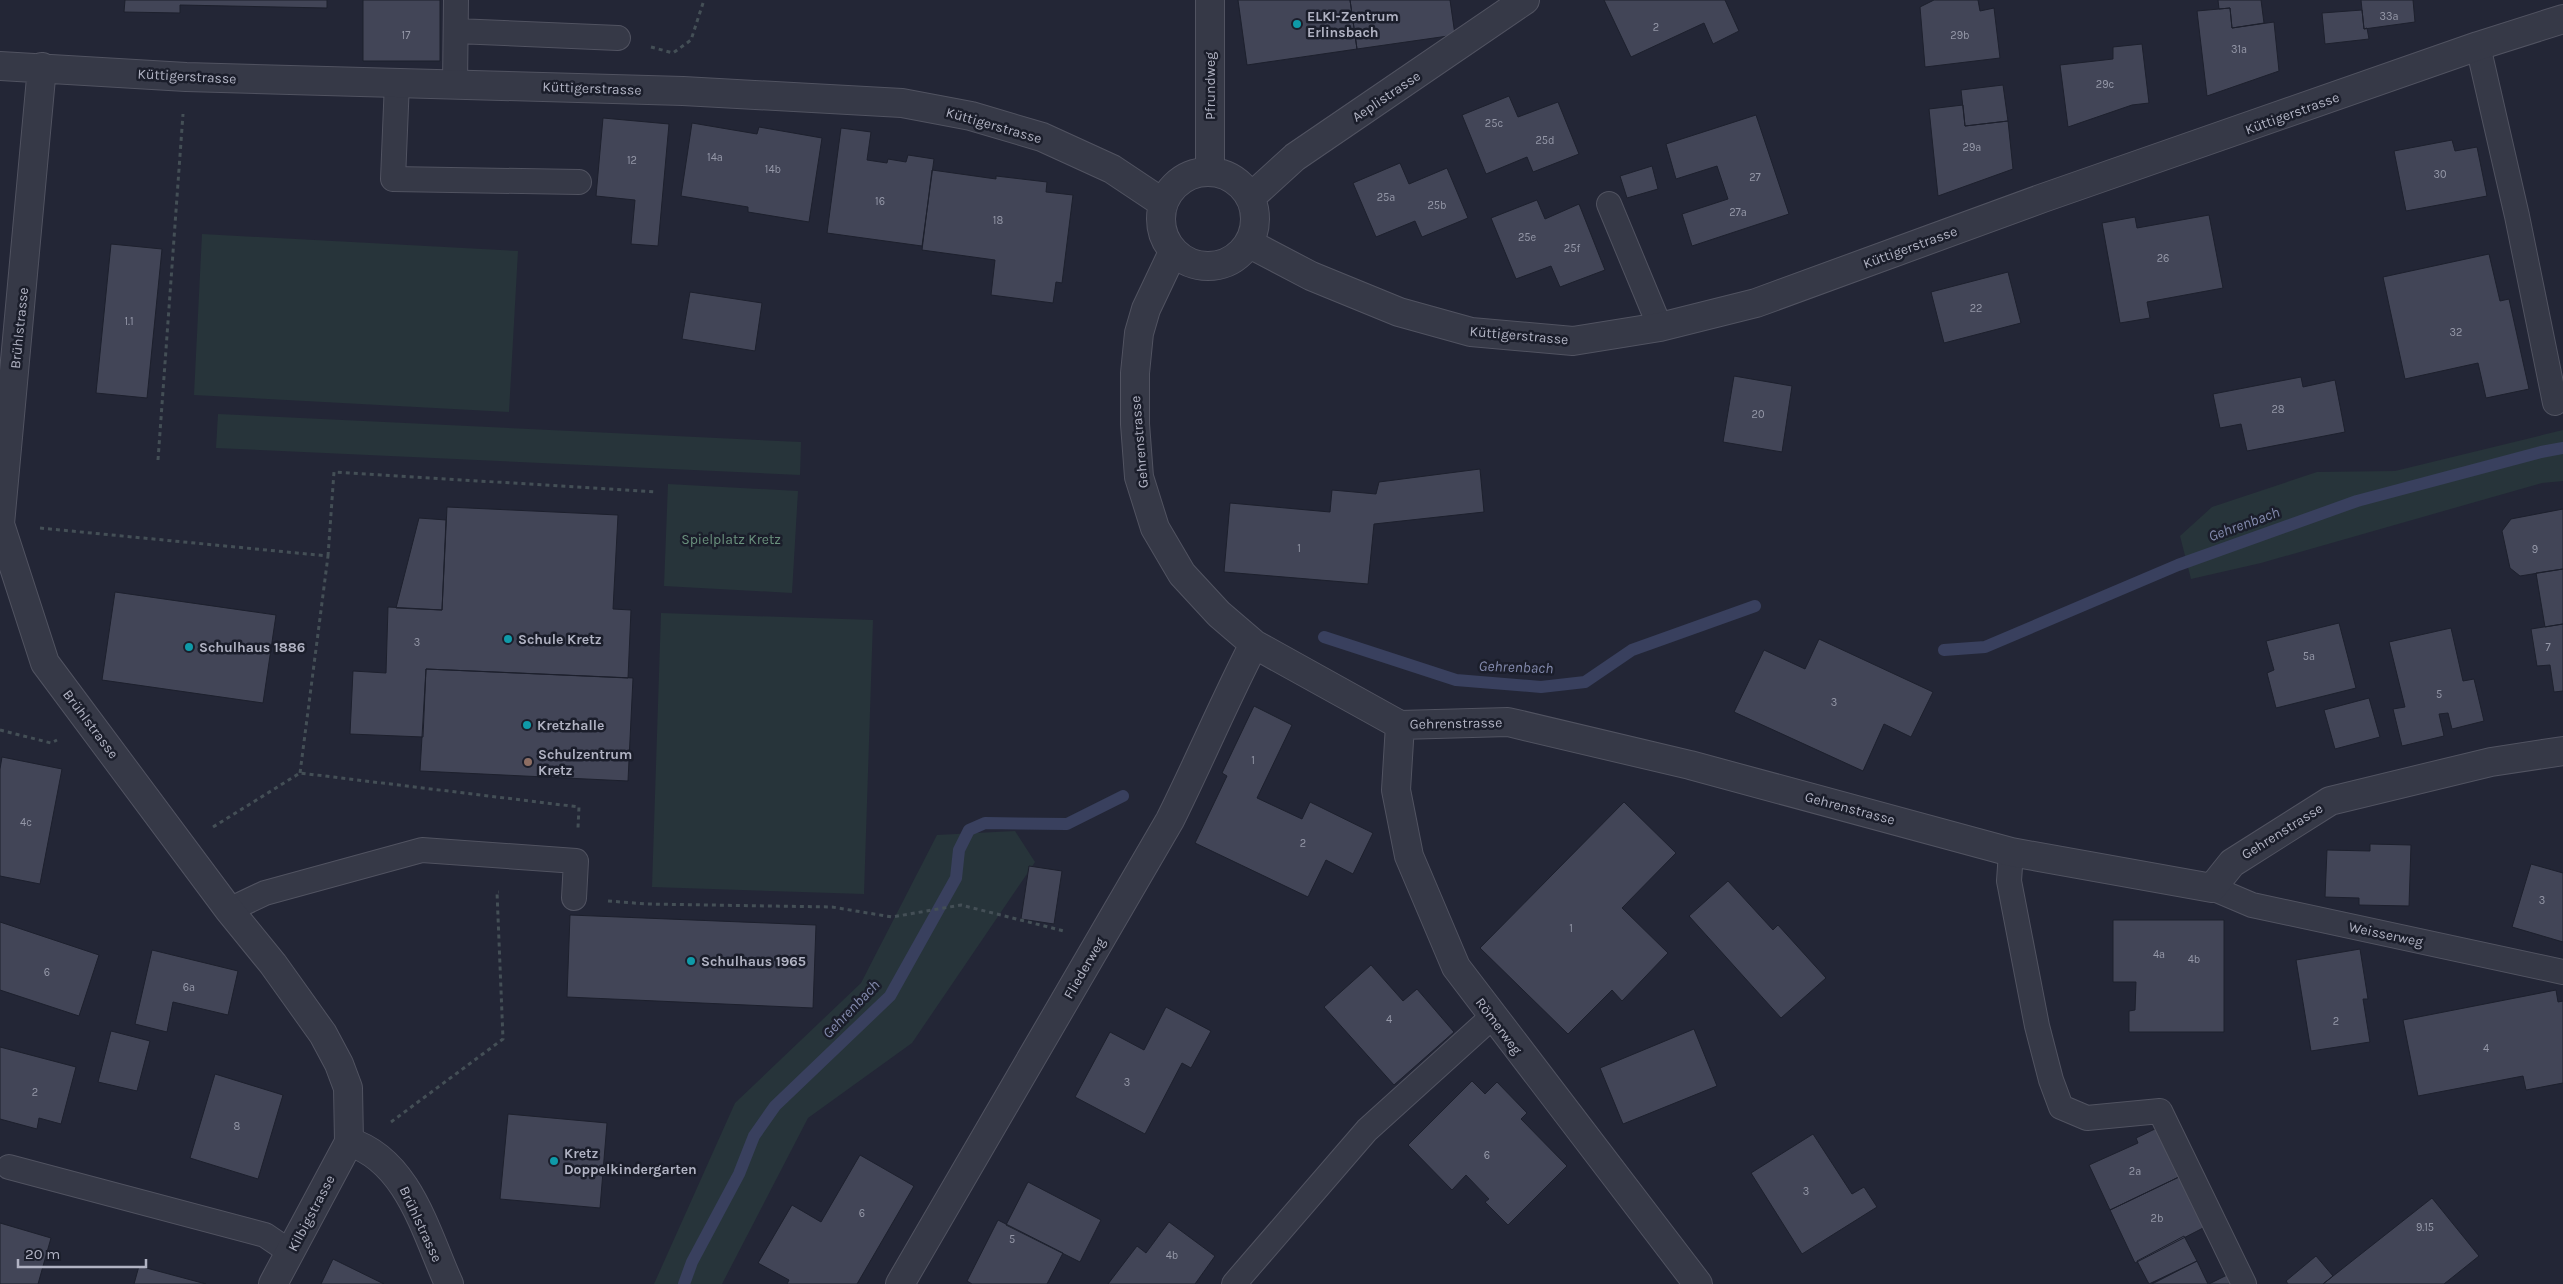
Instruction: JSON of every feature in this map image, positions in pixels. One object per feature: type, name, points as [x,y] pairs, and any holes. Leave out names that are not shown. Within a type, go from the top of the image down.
[{"type":"street","name":"Pfrundweg","points":[[1210,0],[1210,172]]},
{"type":"street","name":"Aeplistrasse","points":[[1250,197],[1296,157],[1525,0]]},
{"type":"street","name":"Küttigerstrasse","points":[[1250,244],[1311,276],[1399,312],[1471,332],[1573,341],[1660,327],[1756,303],[2044,198],[2478,46],[2563,19]]},
{"type":"street","name":"Küttigerstrasse","points":[[0,66],[186,77],[683,91],[902,103],[971,116],[1042,137],[1112,169],[1163,203]]},
{"type":"street","name":"Brühlstrasse","points":[[42,68],[4,448],[0,524],[45,664],[229,910],[273,964],[323,1034],[339,1064],[348,1088],[355,1144],[379,1156],[394,1170],[409,1195],[449,1284]]},
{"type":"street","points":[[1210,172],[1231,177],[1240,184],[1250,197],[1256,221],[1250,244],[1236,259],[1220,266],[1196,266],[1186,262],[1173,252],[1162,232],[1160,218],[1163,203],[1168,193],[1180,181],[1193,174],[1210,172]]},
{"type":"street","name":"Gehrenstrasse","points":[[1173,252],[1146,309],[1139,333],[1135,373],[1135,424],[1139,477],[1146,503],[1156,528],[1182,574],[1199,595],[1254,644],[1400,725],[1508,722],[1690,765],[2012,852],[2212,888],[2232,863],[2330,801],[2491,762],[2563,751]]},
{"type":"street","name":"Fliederweg","points":[[900,1284],[1170,820],[1200,760],[1227,696],[1254,644]]},
{"type":"street","name":"Römerweg","points":[[1400,725],[1396,790],[1409,856],[1456,967],[1698,1284]]},
{"type":"street","name":"Kilbigstrasse","points":[[273,1284],[290,1252],[355,1144]]},
{"type":"lane","points":[[456,0],[456,84]]},
{"type":"lane","points":[[456,31],[618,38]]},
{"type":"lane","points":[[2478,46],[2517,216],[2555,403]]},
{"type":"lane","points":[[397,82],[393,179],[579,182]]},
{"type":"lane","points":[[1609,204],[1660,327]]},
{"type":"lane","points":[[229,910],[265,893],[422,850],[576,861],[574,898]]},
{"type":"lane","points":[[2012,852],[2008,881],[2037,1026],[2051,1080],[2061,1107],[2086,1118],[2160,1111],[2244,1284]]},
{"type":"lane","name":"Weisserweg","points":[[2212,888],[2252,905],[2563,972]]},
{"type":"lane","points":[[1234,1284],[1367,1130],[1492,1016]]},
{"type":"lane","points":[[9,1167],[265,1235],[290,1252]]},
{"type":"path","points":[[618,38],[673,53],[691,40],[704,0]]},
{"type":"path","points":[[158,460],[186,77]]},
{"type":"path","points":[[300,773],[328,556],[334,472],[657,492]]},
{"type":"path","points":[[0,524],[328,556]]},
{"type":"path","points":[[0,730],[51,743],[89,723]]},
{"type":"path","points":[[182,847],[300,773],[579,807],[576,861]]},
{"type":"path","points":[[355,1144],[503,1039],[498,892],[507,893]]},
{"type":"path","points":[[574,898],[647,904],[832,907],[892,917],[961,905],[1100,940]]},
{"type":"green space","points":[[202,234],[518,251],[509,412],[194,395]]},
{"type":"green space","points":[[218,414],[801,442],[800,475],[216,448]]},
{"type":"green space","points":[[2563,430],[2563,481],[2542,483],[2261,563],[2191,579],[2180,536],[2212,507],[2317,472],[2395,471]]},
{"type":"green space","name":"Spielplatz Kretz","points":[[668,484],[798,491],[792,593],[664,586]]},
{"type":"green space","points":[[661,613],[873,620],[864,894],[652,887]]},
{"type":"green space","points":[[1015,831],[1035,862],[912,1043],[808,1118],[722,1284],[654,1284],[735,1103],[861,983],[937,835]]},
{"type":"building","points":[[125,0],[327,0],[327,8],[180,5],[180,13],[124,12]]},
{"type":"building","points":[[363,0],[440,0],[440,61],[363,61]]},
{"type":"building","name":"ELKI-Zentrum Erlinsbach","points":[[1238,0],[1350,0],[1357,49],[1247,65]]},
{"type":"building","points":[[1350,0],[1450,0],[1455,35],[1357,49]]},
{"type":"building","points":[[1604,0],[1725,0],[1739,31],[1713,44],[1704,23],[1631,57]]},
{"type":"building","points":[[1934,0],[1978,0],[1980,11],[1994,8],[2000,58],[1925,67],[1920,7]]},
{"type":"building","points":[[2218,0],[2261,0],[2264,23],[2232,28],[2230,8],[2219,9]]},
{"type":"building","points":[[2361,0],[2413,0],[2415,22],[2364,29]]},
{"type":"building","points":[[2230,8],[2232,28],[2274,22],[2279,71],[2207,96],[2197,11]]},
{"type":"building","points":[[2362,10],[2364,29],[2367,28],[2369,39],[2325,44],[2322,13]]},
{"type":"building","points":[[2142,44],[2149,103],[2132,105],[2068,127],[2060,65],[2113,59],[2113,47]]},
{"type":"building","points":[[2003,85],[2008,121],[1965,126],[1961,90]]},
{"type":"building","points":[[1509,96],[1518,117],[1558,102],[1579,154],[1533,172],[1527,157],[1486,174],[1462,115]]},
{"type":"building","points":[[1963,105],[1965,126],[2008,121],[2013,169],[1938,196],[1929,109]]},
{"type":"building","points":[[1756,115],[1789,214],[1692,246],[1682,214],[1728,199],[1717,166],[1676,179],[1666,144]]},
{"type":"building","points":[[603,118],[669,124],[658,246],[631,244],[635,200],[596,196]]},
{"type":"building","points":[[692,123],[757,134],[759,127],[822,138],[809,222],[748,212],[748,207],[681,196]]},
{"type":"building","points":[[841,128],[871,132],[867,160],[887,163],[888,159],[906,162],[908,155],[934,159],[922,246],[827,233]]},
{"type":"building","points":[[2452,140],[2455,151],[2477,147],[2487,196],[2406,211],[2394,151]]},
{"type":"building","points":[[1400,163],[1409,184],[1447,168],[1468,218],[1422,237],[1415,221],[1376,237],[1353,183]]},
{"type":"building","points":[[1652,166],[1658,189],[1627,198],[1620,176]]},
{"type":"building","points":[[932,170],[996,179],[996,176],[1047,182],[1046,192],[1073,195],[1062,283],[1056,282],[1053,303],[991,295],[995,260],[922,250]]},
{"type":"building","points":[[1537,200],[1545,219],[1579,204],[1605,270],[1560,287],[1551,266],[1516,279],[1491,218]]},
{"type":"building","points":[[2209,215],[2223,288],[2147,302],[2150,318],[2120,323],[2102,223],[2135,217],[2137,228]]},
{"type":"building","points":[[111,244],[162,249],[147,398],[96,393]]},
{"type":"building","points":[[2489,254],[2500,301],[2509,299],[2529,389],[2486,398],[2478,363],[2405,379],[2383,277]]},
{"type":"building","points":[[2008,272],[2021,323],[1944,343],[1931,292]]},
{"type":"building","points":[[690,292],[762,303],[755,351],[682,339]]},
{"type":"building","points":[[1734,376],[1792,386],[1782,452],[1723,442]]},
{"type":"building","points":[[2301,377],[2303,387],[2335,380],[2345,432],[2247,451],[2241,424],[2220,428],[2213,394]]},
{"type":"building","points":[[1480,469],[1484,512],[1374,524],[1368,584],[1224,572],[1230,503],[1330,512],[1332,490],[1376,494],[1379,482]]},
{"type":"building","name":"Schule Kretz","points":[[447,507],[618,515],[613,609],[631,610],[628,678],[426,669],[423,737],[350,734],[353,671],[386,673],[388,607],[442,610]]},
{"type":"building","points":[[2563,509],[2563,569],[2520,576],[2510,568],[2502,531],[2511,519]]},
{"type":"building","points":[[419,518],[446,520],[442,610],[396,608]]},
{"type":"building","points":[[2563,569],[2563,624],[2545,627],[2536,573]]},
{"type":"building","name":"Schulhaus 1886","points":[[115,592],[276,615],[263,703],[102,680]]},
{"type":"building","points":[[2339,623],[2356,688],[2276,708],[2267,673],[2274,670],[2266,641]]},
{"type":"building","points":[[2563,624],[2563,691],[2554,692],[2550,665],[2537,666],[2531,629]]},
{"type":"building","points":[[2451,628],[2463,681],[2474,679],[2484,721],[2452,729],[2448,713],[2439,714],[2444,736],[2402,746],[2393,709],[2405,707],[2389,642]]},
{"type":"building","points":[[1819,639],[1933,692],[1911,737],[1884,724],[1863,771],[1734,712],[1764,650],[1805,669]]},
{"type":"building","name":"Kretzhalle","points":[[426,669],[633,678],[628,781],[420,771]]},
{"type":"building","points":[[2369,698],[2380,737],[2335,749],[2324,710]]},
{"type":"building","points":[[1254,706],[1292,725],[1257,798],[1302,819],[1310,802],[1373,833],[1353,874],[1326,860],[1308,897],[1195,843],[1227,776],[1222,773]]},
{"type":"building","points":[[2,757],[62,769],[40,884],[0,876],[0,769]]},
{"type":"building","points":[[1624,802],[1676,853],[1622,908],[1668,953],[1622,1001],[1612,990],[1568,1034],[1480,948]]},
{"type":"building","points":[[2370,844],[2411,845],[2409,906],[2359,905],[2359,898],[2325,897],[2327,850],[2370,851]]},
{"type":"building","points":[[2531,864],[2563,873],[2563,942],[2512,927]]},
{"type":"building","points":[[1029,866],[1062,871],[1054,924],[1021,919]]},
{"type":"building","points":[[1728,881],[1773,930],[1778,925],[1826,978],[1781,1018],[1689,916]]},
{"type":"building","name":"Schulhaus 1965","points":[[570,915],[816,925],[813,1008],[567,997]]},
{"type":"building","points":[[2113,920],[2224,920],[2224,1032],[2129,1032],[2129,1011],[2135,1010],[2136,982],[2113,982]]},
{"type":"building","points":[[0,922],[99,955],[79,1016],[0,990]]},
{"type":"building","points":[[2360,949],[2368,999],[2363,999],[2370,1042],[2311,1051],[2296,960]]},
{"type":"building","points":[[152,950],[238,971],[228,1015],[173,1002],[167,1032],[135,1024]]},
{"type":"building","points":[[1371,965],[1403,1001],[1417,989],[1454,1032],[1394,1085],[1324,1007]]},
{"type":"building","points":[[2556,990],[2558,1002],[2563,1001],[2563,1083],[2526,1090],[2523,1076],[2418,1096],[2403,1020]]},
{"type":"building","points":[[1166,1007],[1211,1031],[1191,1068],[1182,1063],[1145,1134],[1075,1097],[1110,1032],[1144,1050]]},
{"type":"building","points":[[1694,1029],[1717,1086],[1623,1124],[1600,1068]]},
{"type":"building","points":[[111,1031],[150,1041],[137,1091],[98,1082]]},
{"type":"building","points":[[0,1047],[76,1067],[61,1124],[39,1118],[37,1129],[0,1119]]},
{"type":"building","points":[[215,1074],[283,1095],[258,1179],[190,1158]]},
{"type":"building","points":[[1472,1081],[1485,1094],[1497,1082],[1527,1113],[1521,1119],[1567,1166],[1508,1225],[1485,1202],[1489,1199],[1466,1175],[1452,1190],[1408,1145]]},
{"type":"building","name":"Kretz Doppelkindergarten","points":[[508,1114],[607,1123],[600,1208],[500,1199]]},
{"type":"building","points":[[2157,1128],[2181,1176],[2110,1210],[2089,1165],[2138,1143],[2136,1138]]},
{"type":"building","points":[[1813,1134],[1852,1194],[1864,1187],[1877,1207],[1802,1254],[1751,1173]]},
{"type":"building","points":[[860,1155],[914,1186],[857,1284],[787,1284],[789,1280],[758,1263],[792,1205],[821,1222]]},
{"type":"building","points":[[2181,1176],[2205,1227],[2135,1263],[2110,1210]]},
{"type":"building","points":[[1028,1182],[1101,1220],[1080,1262],[1006,1225]]},
{"type":"building","points":[[2432,1198],[2479,1256],[2444,1284],[2323,1284]]},
{"type":"building","points":[[998,1220],[1063,1253],[1047,1284],[972,1284],[967,1281]]},
{"type":"building","points":[[1169,1222],[1215,1256],[1195,1284],[1108,1284],[1137,1246],[1146,1253]]},
{"type":"building","points":[[0,1223],[51,1238],[38,1284],[0,1284]]},
{"type":"building","points":[[2184,1236],[2197,1261],[2149,1284],[2137,1261]]},
{"type":"building","points":[[2316,1256],[2333,1276],[2323,1284],[2288,1284],[2286,1281]]},
{"type":"building","points":[[333,1259],[384,1284],[321,1284]]},
{"type":"building","points":[[2197,1261],[2208,1284],[2152,1284]]},
{"type":"building","points":[[139,1266],[206,1284],[134,1284]]},
{"type":"building","points":[[2229,1274],[2234,1284],[2209,1284]]},
{"type":"waterway","name":"Gehrenbach","points":[[1944,650],[1985,647],[2178,565],[2357,501],[2541,452],[2563,448]]},
{"type":"waterway","name":"Gehrenbach","points":[[1324,637],[1456,680],[1541,687],[1585,682],[1632,650],[1755,606]]},
{"type":"waterway","name":"Gehrenbach","points":[[684,1284],[692,1262],[739,1174],[754,1136],[775,1106],[890,996],[956,878],[959,850],[969,830],[985,823],[1067,824],[1123,796]]},
{"type":"place","name":"ELKI-Zentrum Erlinsbach","points":[[1297,24]]},
{"type":"place","name":"Schule Kretz","points":[[508,639]]},
{"type":"place","name":"Schulhaus 1886","points":[[189,647]]},
{"type":"place","name":"Kretzhalle","points":[[527,725]]},
{"type":"place","name":"Schulzentrum Kretz","points":[[528,762]]},
{"type":"place","name":"Schulhaus 1965","points":[[691,961]]},
{"type":"place","name":"Kretz Doppelkindergarten","points":[[554,1161]]}]
